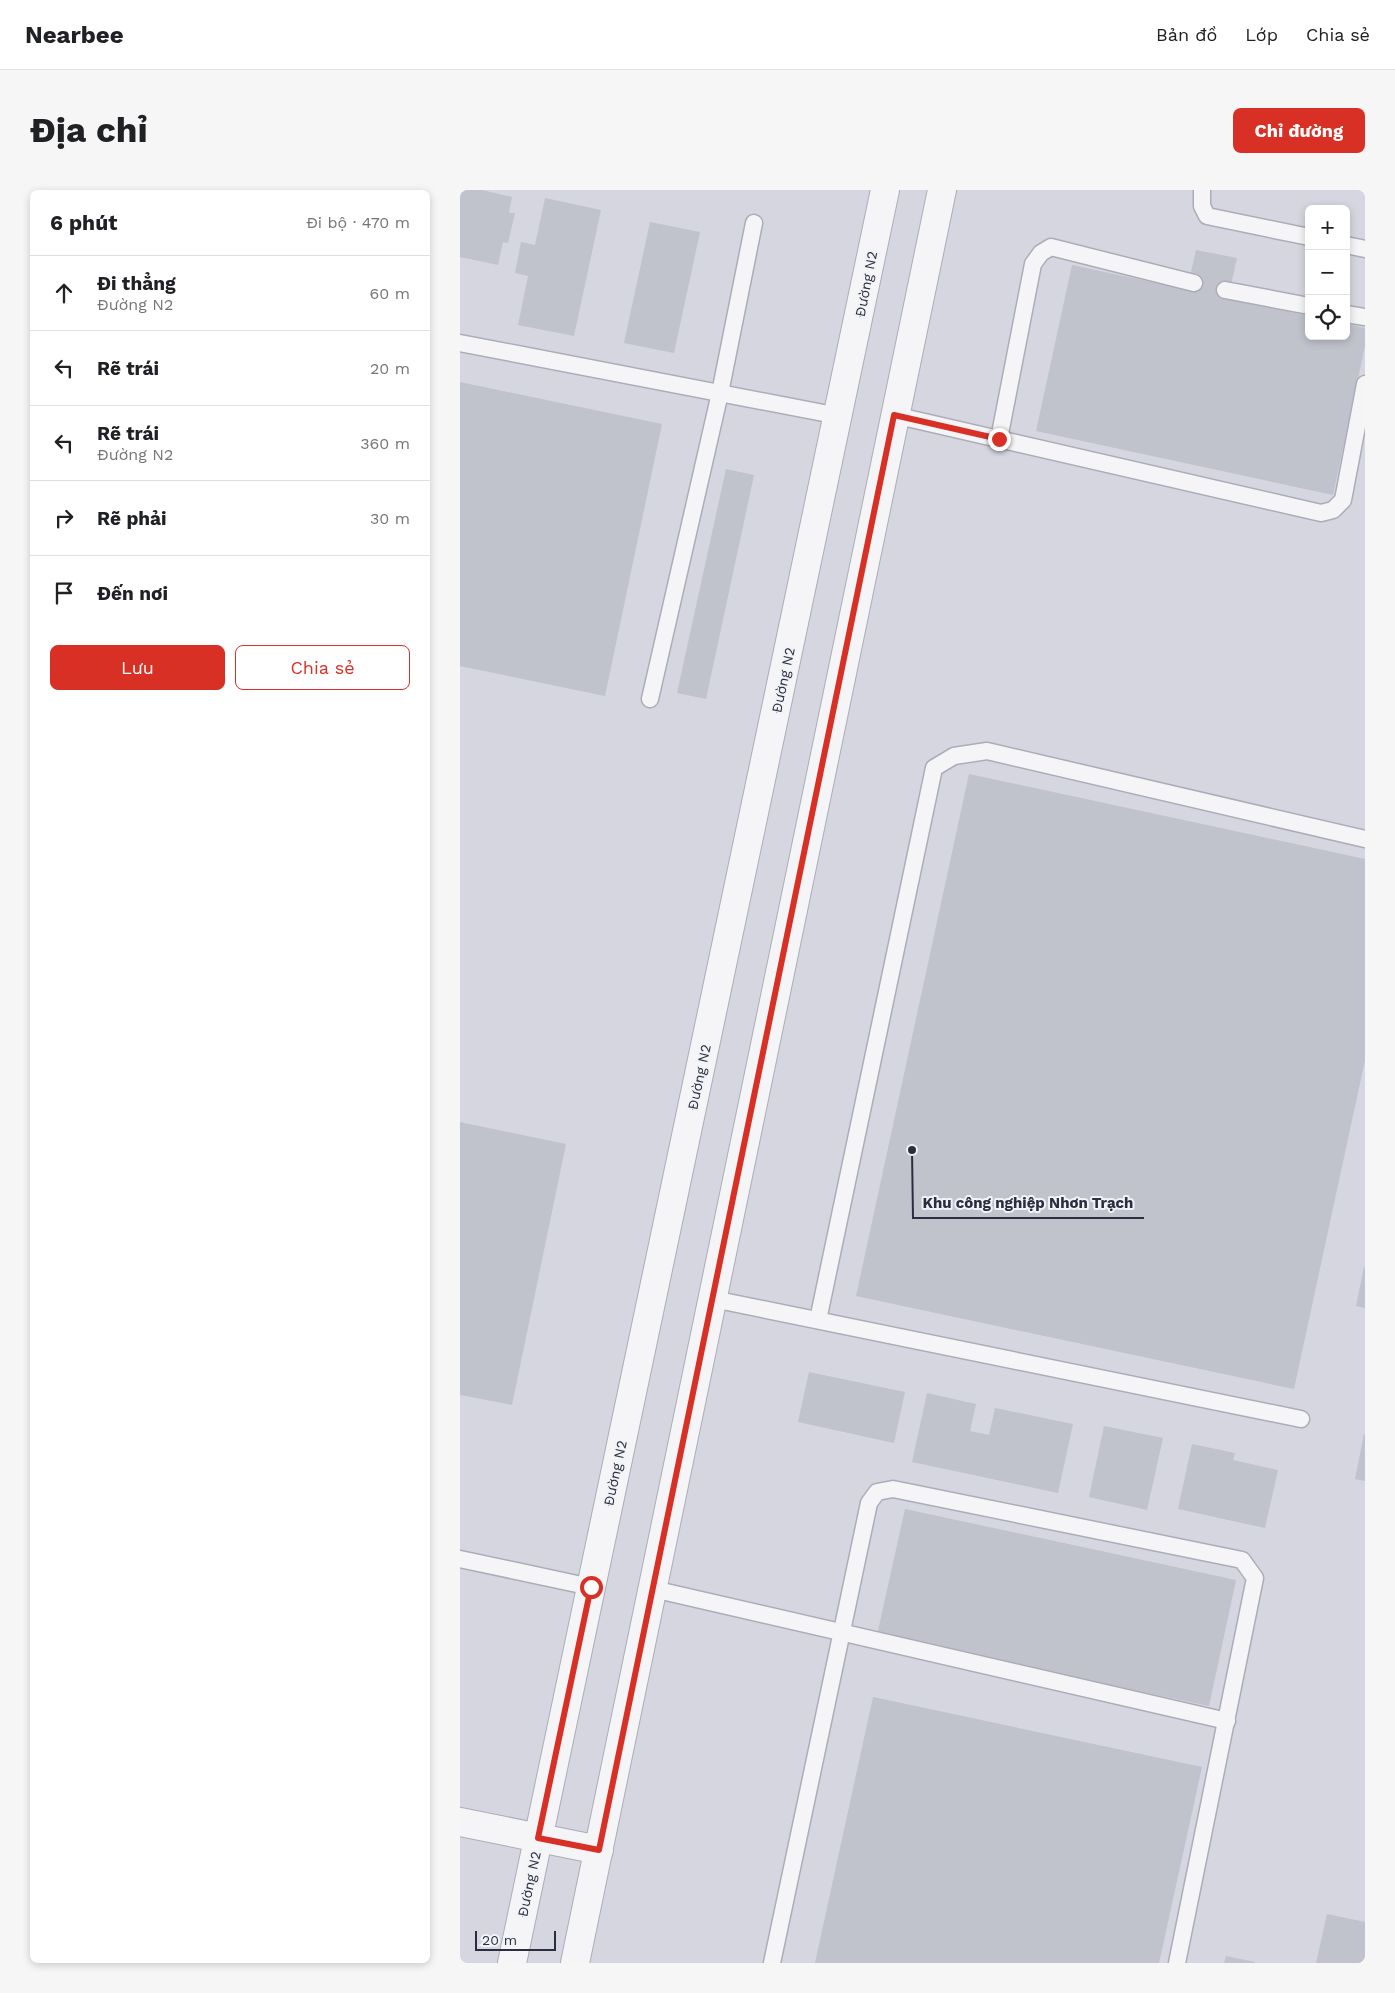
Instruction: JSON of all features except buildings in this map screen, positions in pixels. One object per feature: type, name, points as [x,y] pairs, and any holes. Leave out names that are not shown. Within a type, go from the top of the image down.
[{"type":"street","name":"Đường N2","points":[[512,1963],[839,416],[885,190]]},
{"type":"street","points":[[575,1963],[942,190]]},
{"type":"street","points":[[460,1822],[599,1850]]},
{"type":"lane","points":[[1202,190],[1202,206],[1207,216],[1305,236]]},
{"type":"lane","points":[[650,700],[720,393],[754,223]]},
{"type":"lane","points":[[1350,246],[1365,249]]},
{"type":"lane","points":[[999,439],[1033,264],[1041,253],[1051,247],[1194,283]]},
{"type":"lane","points":[[1225,290],[1305,305]]},
{"type":"lane","points":[[1350,315],[1365,317]]},
{"type":"lane","points":[[460,343],[839,416]]},
{"type":"lane","points":[[894,415],[1321,513],[1333,510],[1342,500],[1365,384]]},
{"type":"lane","points":[[818,1320],[934,768],[954,756],[987,752],[1365,839]]},
{"type":"lane","points":[[713,1299],[1301,1419]]},
{"type":"lane","points":[[772,1963],[870,1503],[877,1492],[893,1489],[1242,1560],[1255,1578],[1177,1963]]},
{"type":"lane","points":[[460,1558],[591,1587]]},
{"type":"lane","points":[[653,1588],[1227,1721]]},
{"type":"shaded area","points":[[460,190],[1365,190],[1365,1963],[460,1963]]},
{"type":"place","name":"Khu công nghiệp Nhơn Trạch","points":[[912,1150]]},
{"type":"route","points":[[591,1587],[538,1838],[599,1850],[894,415],[999,439]]}]
